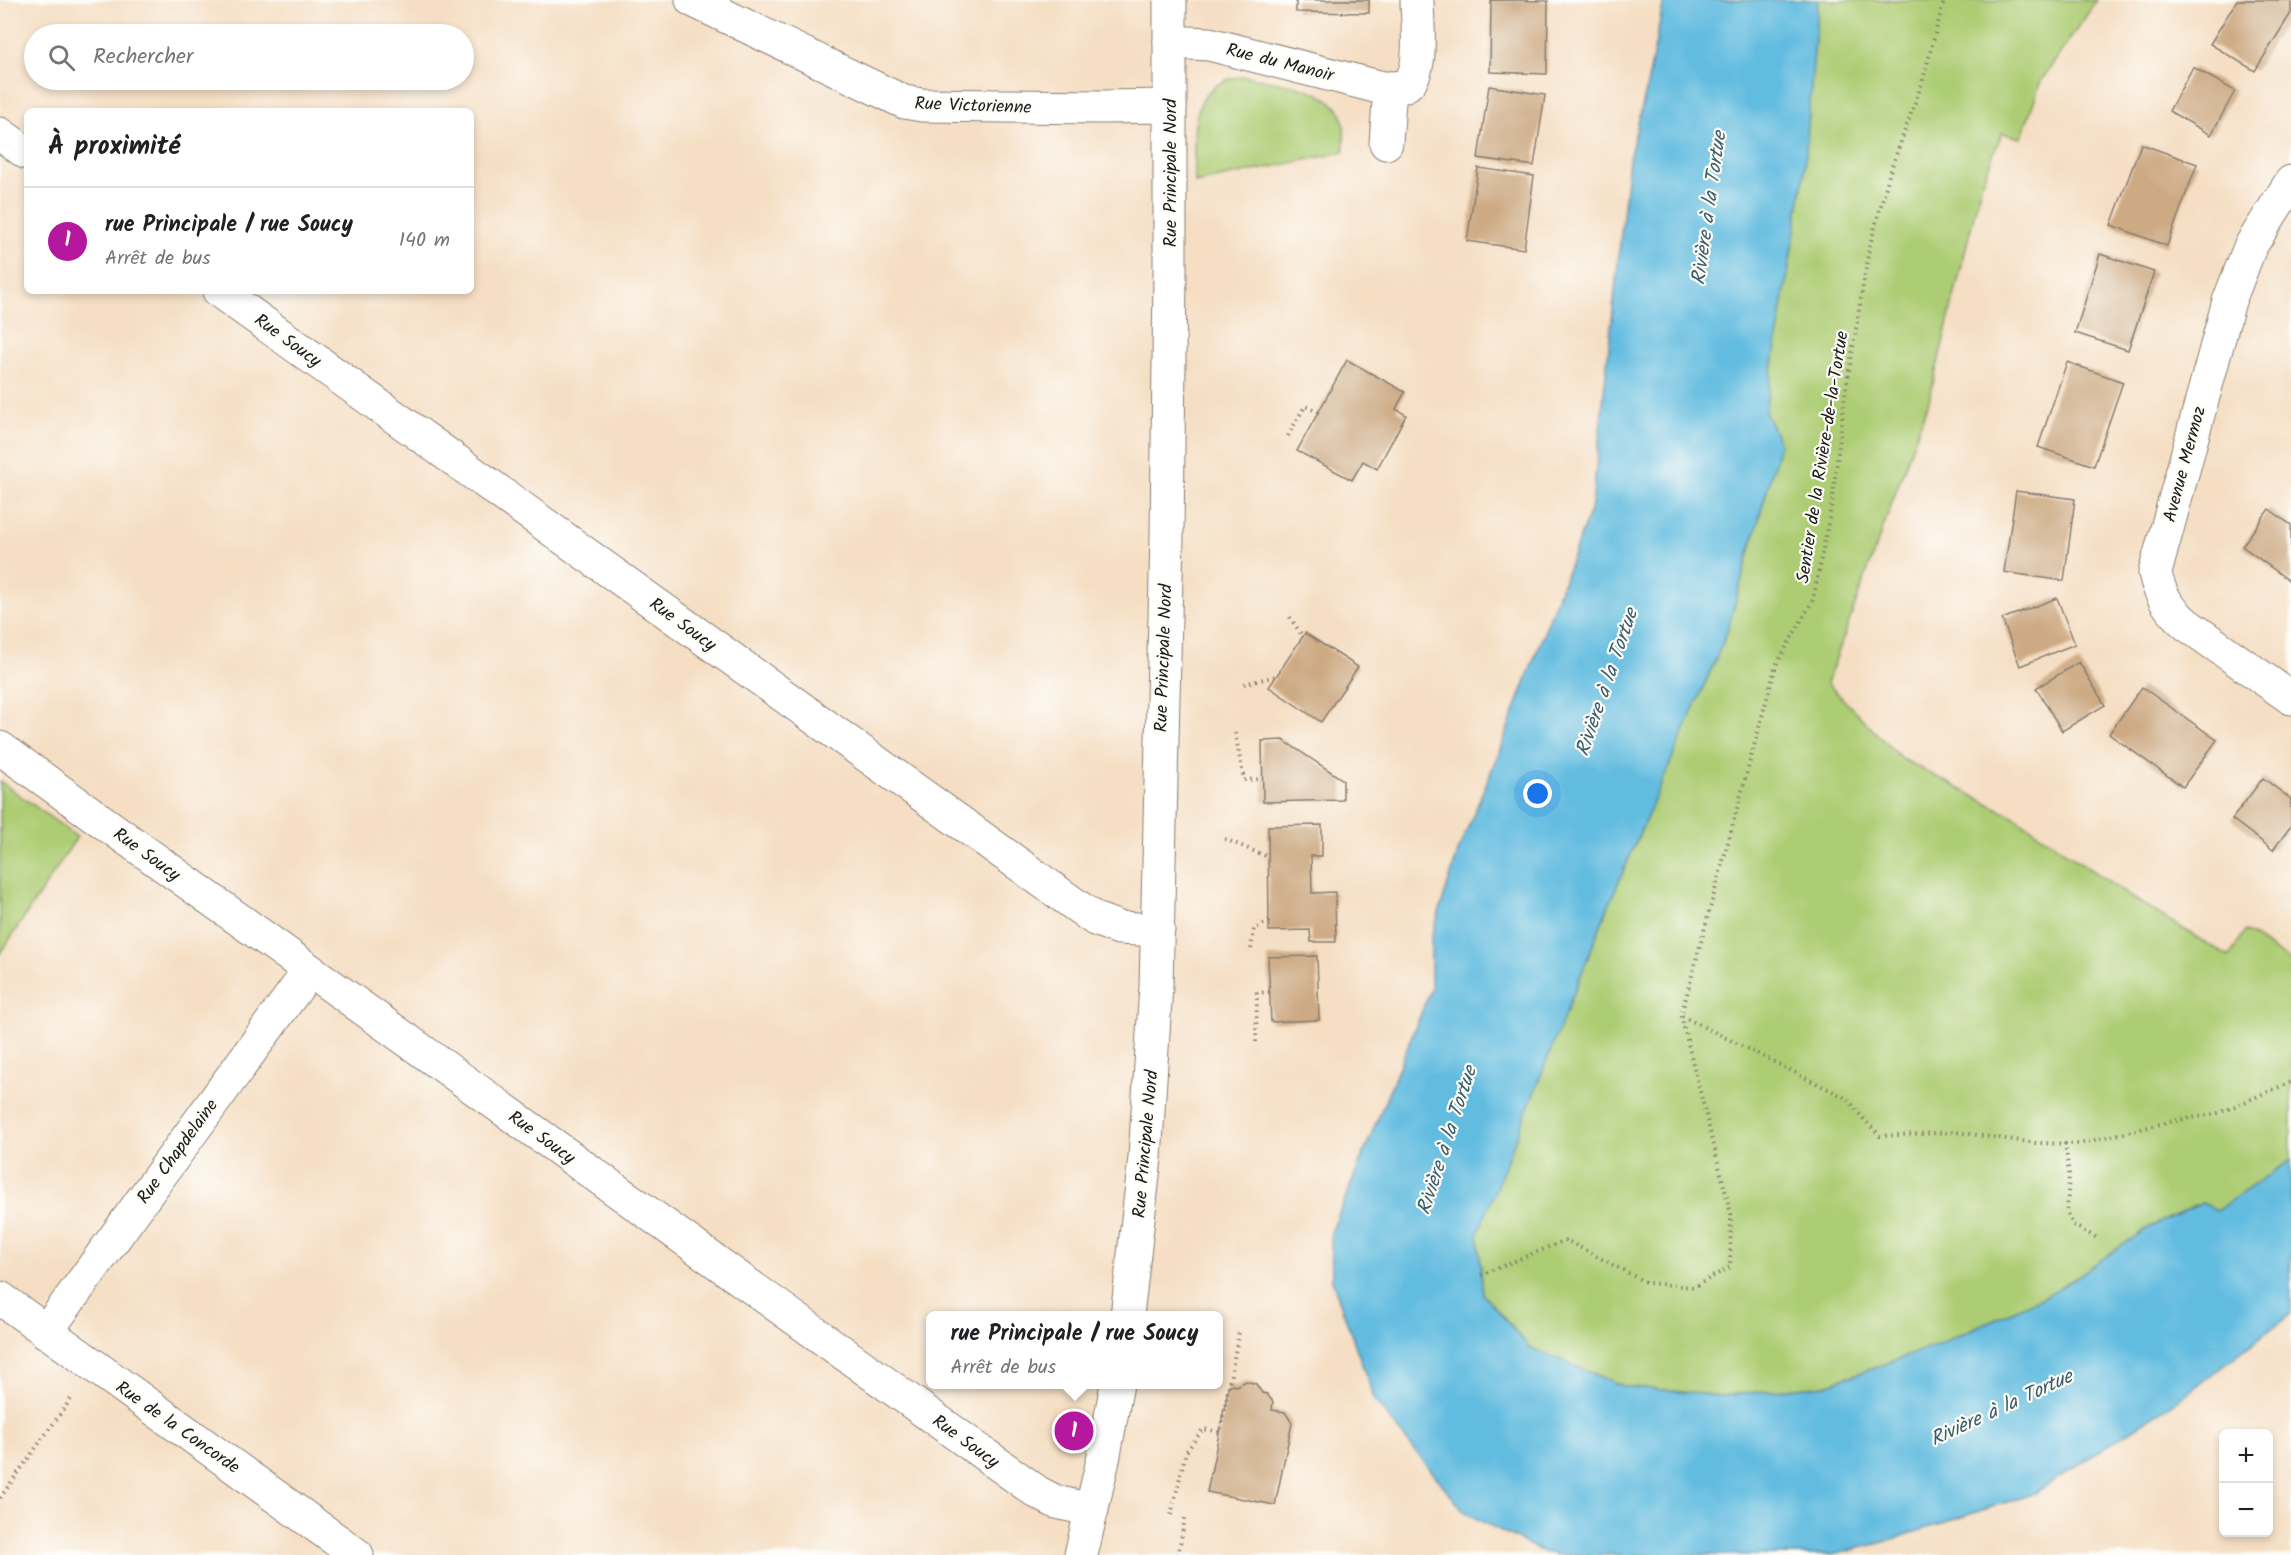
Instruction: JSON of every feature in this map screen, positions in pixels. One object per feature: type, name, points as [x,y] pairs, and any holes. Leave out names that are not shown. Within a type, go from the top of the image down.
[{"type":"street","name":"Rue Victorienne","points":[[692,0],[904,102],[922,105],[1170,106]]},
{"type":"street","name":"Rue Principale Nord","points":[[1128,1311],[1147,1139],[1158,930],[1167,535],[1170,0]]},
{"type":"street","points":[[1386,143],[1390,88],[1398,88],[1407,84],[1413,77],[1417,66],[1417,0]]},
{"type":"street","name":"Rue du Manoir","points":[[1170,42],[1209,44],[1390,88]]},
{"type":"street","points":[[0,134],[24,151]]},
{"type":"street","name":"Avenue Mermoz","points":[[2291,182],[2250,247],[2229,302],[2156,573],[2159,591],[2171,610],[2186,624],[2291,698]]},
{"type":"street","name":"Rue Soucy","points":[[223,294],[1095,919],[1119,928],[1158,930]]},
{"type":"street","name":"Rue Soucy","points":[[0,748],[1037,1492],[1056,1502],[1092,1510]]},
{"type":"street","name":"Rue Chapdelaine","points":[[46,1332],[309,971]]},
{"type":"street","name":"Rue de la Concorde","points":[[0,1298],[357,1555]]},
{"type":"street","points":[[1081,1555],[1116,1389]]},
{"type":"path","name":"Sentier de la Rivière-de-la-Tortue","points":[[1481,1275],[1566,1240],[1647,1283],[1694,1287],[1730,1267],[1731,1214],[1681,1016],[1776,665],[1813,600],[1832,502],[1846,391],[1869,249],[1890,172],[1922,83],[1944,0]]},
{"type":"path","points":[[1288,436],[1305,406],[1318,412]]},
{"type":"path","points":[[1290,617],[1303,637]]},
{"type":"path","points":[[1244,684],[1276,676]]},
{"type":"path","points":[[1235,734],[1244,780],[1263,779]]},
{"type":"path","points":[[1226,839],[1268,857]]},
{"type":"path","points":[[1251,948],[1254,930],[1269,921]]},
{"type":"path","points":[[1256,1042],[1257,993],[1270,992]]},
{"type":"path","points":[[1681,1016],[1848,1100],[1880,1136],[1955,1132],[2036,1143],[2079,1144],[2169,1122],[2219,1113],[2291,1083]]},
{"type":"path","points":[[2065,1143],[2069,1174],[2067,1212],[2073,1225],[2097,1238]]},
{"type":"path","points":[[1171,1515],[1186,1452],[1203,1429],[1220,1432],[1239,1332]]},
{"type":"path","points":[[0,1498],[75,1394]]},
{"type":"path","points":[[1179,1555],[1185,1518]]},
{"type":"green space","points":[[1818,0],[2097,0],[2041,81],[2021,138],[2002,133],[1982,182],[1929,400],[1827,683],[1902,759],[2018,819],[2126,894],[2229,957],[2245,931],[2291,961],[2291,1160],[2217,1210],[2202,1203],[2148,1228],[2054,1292],[1935,1346],[1826,1385],[1721,1396],[1623,1386],[1529,1347],[1483,1294],[1477,1233],[1612,897],[1726,635],[1780,444],[1765,412],[1804,175]]},
{"type":"green space","points":[[1245,76],[1301,87],[1328,99],[1343,119],[1344,152],[1195,183],[1194,131],[1202,101],[1211,89],[1225,81]]},
{"type":"green space","points":[[0,781],[77,837],[0,954]]},
{"type":"water","name":"Rivière à la Tortue","points":[[1664,0],[1818,0],[1804,175],[1765,412],[1780,444],[1726,635],[1612,897],[1478,1233],[1483,1294],[1529,1347],[1623,1386],[1721,1396],[1826,1385],[1935,1346],[2054,1292],[2148,1228],[2202,1203],[2217,1210],[2291,1160],[2291,1314],[2181,1398],[2035,1493],[1884,1542],[1832,1555],[1559,1555],[1543,1552],[1465,1513],[1375,1401],[1332,1280],[1331,1233],[1431,989],[1431,938],[1459,849],[1499,752],[1592,505],[1629,159],[1646,91]]},
{"type":"building","points":[[1296,0],[1369,0],[1369,13],[1296,12]]},
{"type":"building","points":[[1491,0],[1548,1],[1547,74],[1490,72]]},
{"type":"building","points":[[2237,0],[2291,0],[2291,13],[2255,71],[2210,44]]},
{"type":"building","points":[[2193,67],[2235,91],[2211,135],[2169,111]]},
{"type":"building","points":[[1489,86],[1545,95],[1534,166],[1478,158]]},
{"type":"building","points":[[2141,144],[2197,164],[2167,246],[2111,225]]},
{"type":"building","points":[[1478,168],[1534,176],[1524,249],[1467,241]]},
{"type":"building","points":[[2100,254],[2154,272],[2128,350],[2075,333]]},
{"type":"building","points":[[1347,360],[1405,392],[1396,409],[1406,415],[1377,469],[1363,461],[1352,480],[1297,451]]},
{"type":"building","points":[[2067,362],[2123,382],[2094,466],[2038,447]]},
{"type":"building","points":[[2016,491],[2075,499],[2064,581],[2004,572]]},
{"type":"building","points":[[2269,509],[2291,525],[2291,582],[2242,546]]},
{"type":"building","points":[[2057,598],[2075,644],[2020,666],[2002,619]]},
{"type":"building","points":[[1305,633],[1358,667],[1321,722],[1269,687]]},
{"type":"building","points":[[2079,662],[2105,705],[2062,731],[2036,688]]},
{"type":"building","points":[[2142,687],[2217,740],[2183,787],[2109,734]]},
{"type":"building","points":[[1283,740],[1343,780],[1343,800],[1263,802],[1262,741]]},
{"type":"building","points":[[2263,778],[2291,799],[2291,826],[2273,850],[2232,819]]},
{"type":"building","points":[[1322,825],[1322,856],[1311,856],[1312,893],[1335,892],[1336,942],[1311,942],[1310,930],[1269,931],[1268,826]]},
{"type":"building","points":[[1317,956],[1319,1020],[1271,1022],[1268,957]]},
{"type":"building","points":[[1246,1381],[1256,1384],[1262,1393],[1267,1394],[1273,1402],[1272,1410],[1285,1412],[1292,1423],[1275,1505],[1207,1492],[1229,1385],[1237,1386]]},
{"type":"place","name":"rue Principale / rue Soucy","points":[[1074,1431]]}]
